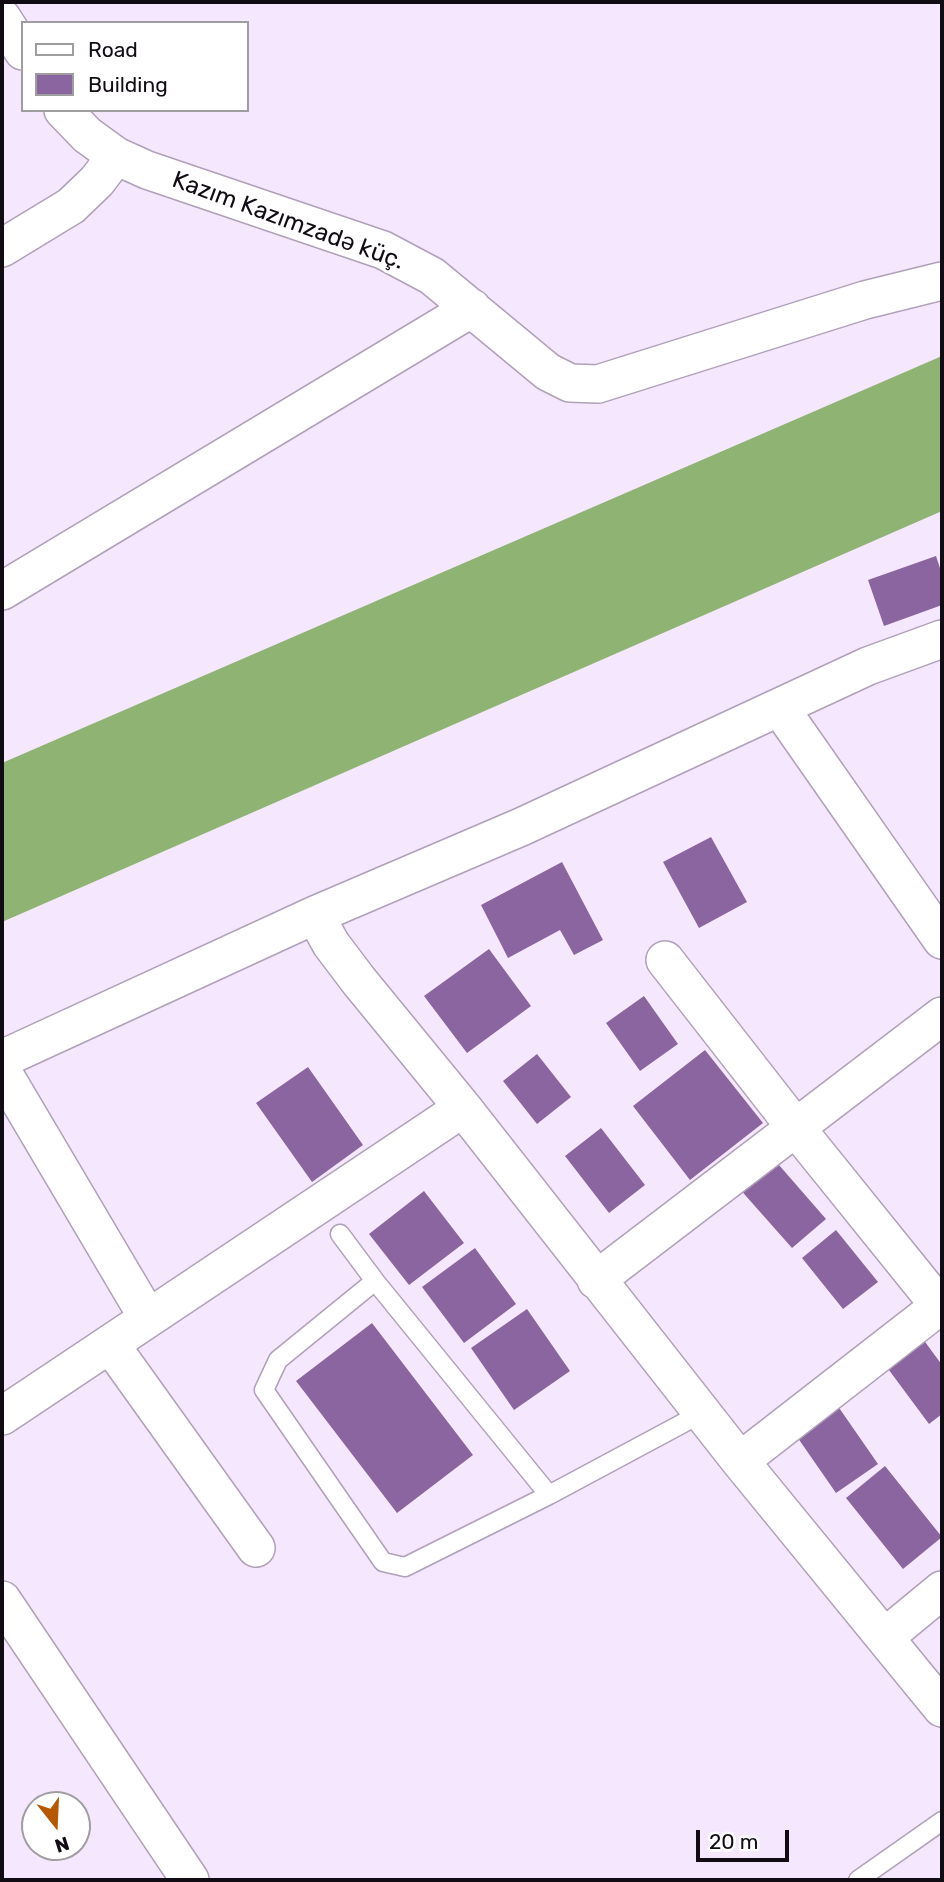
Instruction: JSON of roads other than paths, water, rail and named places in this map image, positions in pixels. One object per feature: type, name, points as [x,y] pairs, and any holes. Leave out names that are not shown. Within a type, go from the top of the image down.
[{"type":"street","points":[[2,18],[21,48]]},
{"type":"street","name":"Kazım Kazımzadə küç.","points":[[65,112],[87,135],[116,156],[147,170],[383,250],[432,276],[548,372],[569,383],[598,384],[865,300],[942,281]]},
{"type":"street","points":[[2,248],[71,206],[97,181],[116,156]]},
{"type":"street","points":[[2,592],[472,308]]},
{"type":"street","points":[[2,1059],[315,915],[521,827],[868,666],[942,639]]},
{"type":"street","points":[[780,708],[942,940]]},
{"type":"street","points":[[315,915],[331,944],[359,981],[463,1108],[740,1461],[942,1708]]},
{"type":"street","points":[[665,960],[796,1128],[941,1306],[740,1461]]},
{"type":"street","points":[[596,1280],[942,1016]]},
{"type":"street","points":[[2,1071],[148,1318]]},
{"type":"street","points":[[2,1416],[463,1108]]},
{"type":"street","points":[[110,1344],[256,1548]]},
{"type":"street","points":[[885,1637],[942,1590]]},
{"type":"street","points":[[2,1600],[190,1880]]},
{"type":"lane","points":[[340,1234],[549,1495]]},
{"type":"lane","points":[[375,1281],[278,1360],[264,1390],[383,1562],[405,1567],[549,1495],[702,1413]]},
{"type":"lane","points":[[858,1880],[942,1821]]}]
